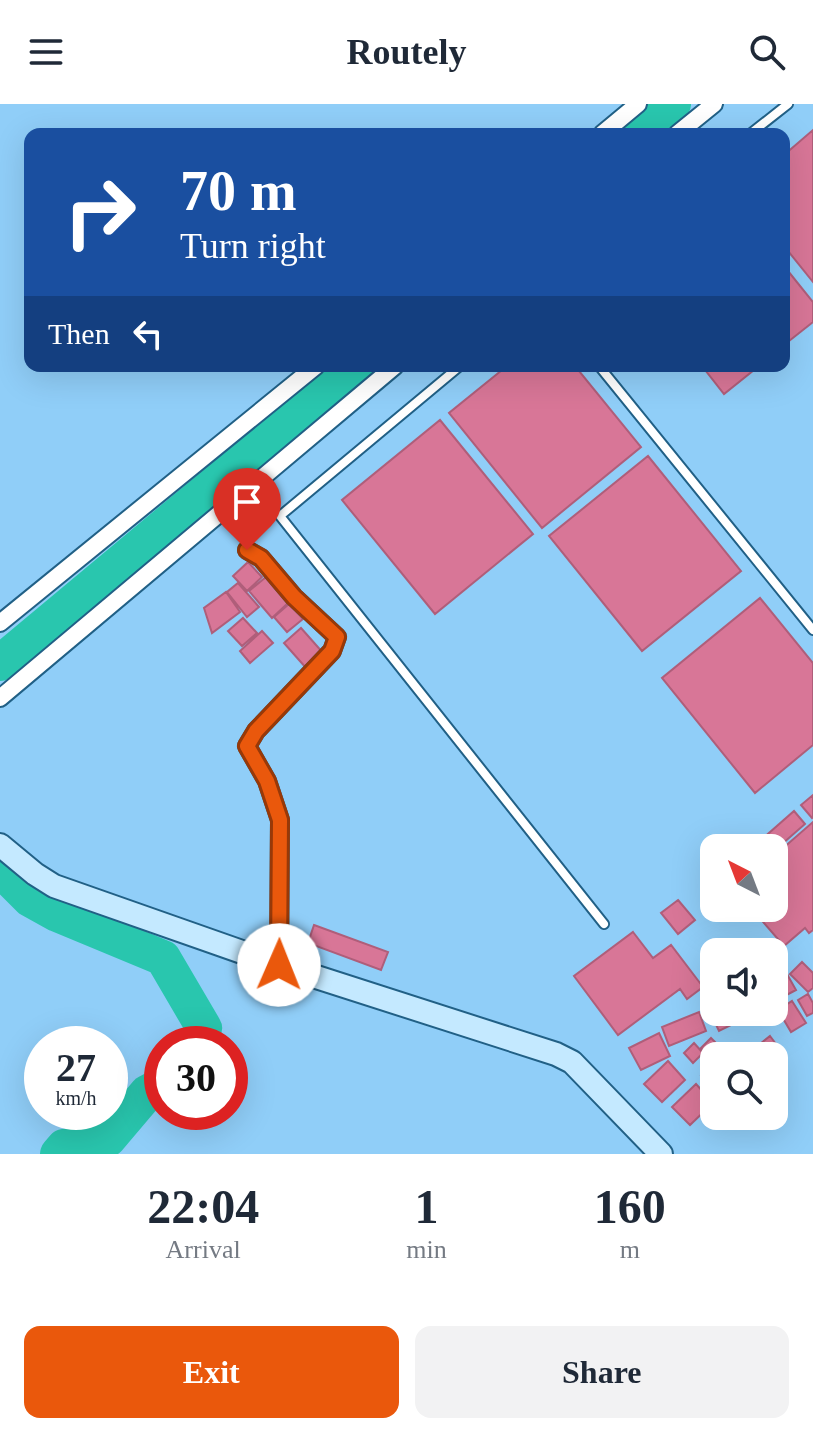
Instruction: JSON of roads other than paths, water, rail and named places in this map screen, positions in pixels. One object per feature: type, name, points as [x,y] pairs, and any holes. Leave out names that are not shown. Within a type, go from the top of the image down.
[{"type":"street","points":[[609,128],[638,104]]},
{"type":"street","points":[[684,128],[714,104]]},
{"type":"street","points":[[0,623],[309,372]]},
{"type":"street","points":[[0,698],[388,372]]},
{"type":"street","points":[[247,550],[261,558],[294,597],[337,637],[332,651],[256,731],[247,746],[267,781],[280,820],[279,965]]},
{"type":"street","points":[[0,845],[54,886],[279,965],[556,1054],[572,1062],[661,1154]]},
{"type":"lane","points":[[758,128],[788,104]]},
{"type":"lane","points":[[453,372],[280,516],[604,924]]},
{"type":"lane","points":[[604,372],[813,630]]},
{"type":"waterway","points":[[644,128],[673,104]]},
{"type":"waterway","points":[[0,663],[349,372]]},
{"type":"waterway","points":[[0,869],[30,899],[57,914],[163,958],[203,1026]]},
{"type":"waterway","points":[[58,1154],[64,1147],[108,1139],[144,1097]]}]
